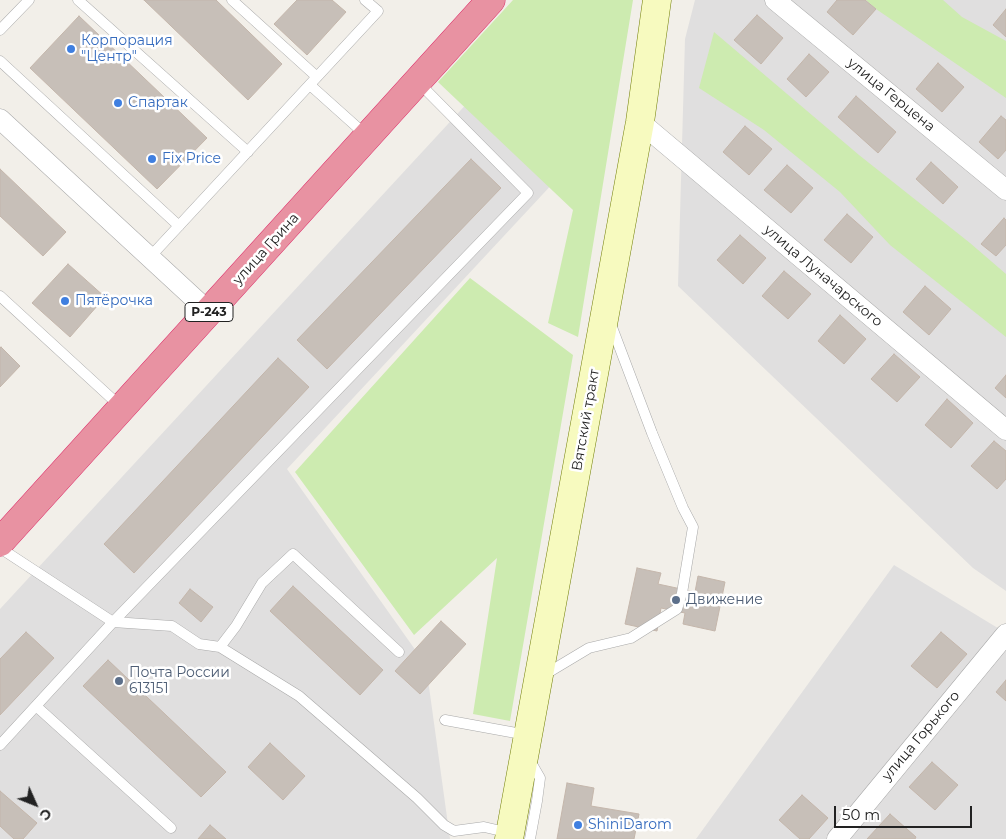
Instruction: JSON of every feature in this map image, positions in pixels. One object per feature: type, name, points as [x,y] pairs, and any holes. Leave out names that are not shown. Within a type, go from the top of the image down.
[{"type":"highway","name":"улица Грина","points":[[0,542],[491,0]]},
{"type":"main road","name":"Вятский тракт","points":[[517,837],[527,743],[640,122],[657,0]]},
{"type":"street","name":"улица Герцена","points":[[776,0],[1006,190]]},
{"type":"street","points":[[0,119],[209,312]]},
{"type":"street","name":"улица Луначарского","points":[[640,122],[1006,430]]},
{"type":"street","name":"улица Горького","points":[[837,839],[1006,634]]},
{"type":"lane","points":[[0,30],[29,0]]},
{"type":"lane","points":[[78,0],[248,152]]},
{"type":"lane","points":[[232,0],[368,136]]},
{"type":"lane","points":[[150,257],[378,11],[365,0]]},
{"type":"lane","points":[[0,61],[179,226]]},
{"type":"lane","points":[[0,745],[113,622],[528,193],[418,82]]},
{"type":"lane","points":[[0,296],[122,408]]},
{"type":"lane","points":[[539,678],[588,648],[631,638],[677,609],[682,593],[693,527],[683,508],[652,432],[606,311]]},
{"type":"lane","points":[[0,548],[113,622],[172,626],[199,644],[220,647],[299,696],[417,798],[444,825],[454,831],[484,827],[517,837]]},
{"type":"lane","points":[[220,647],[236,626],[262,583],[293,554],[399,652]]},
{"type":"lane","points":[[36,706],[171,828]]},
{"type":"lane","points":[[445,720],[527,743]]},
{"type":"shaded area","points":[[695,0],[1006,0],[1006,591],[973,568],[678,286],[685,39]]},
{"type":"shaded area","points":[[472,98],[556,180],[287,469],[426,665],[450,839],[0,839],[0,609]]},
{"type":"shaded area","points":[[894,565],[1006,633],[1006,839],[696,839]]},
{"type":"green space","points":[[513,0],[633,0],[578,337],[548,323],[573,210],[438,82]]},
{"type":"green space","points":[[866,0],[943,0],[962,17],[1006,41],[1006,98],[876,9]]},
{"type":"green space","points":[[714,32],[859,155],[1006,274],[1006,337],[890,245],[840,192],[764,130],[699,88]]},
{"type":"green space","points":[[470,278],[573,355],[510,721],[473,714],[497,558],[414,635],[295,472]]},
{"type":"building","points":[[144,0],[216,0],[282,64],[248,100]]},
{"type":"building","points":[[297,0],[332,0],[346,12],[307,55],[274,24]]},
{"type":"building","points":[[837,0],[865,0],[876,9],[853,35],[827,12]]},
{"type":"building","points":[[1006,9],[1006,37],[993,25]]},
{"type":"building","points":[[757,15],[783,38],[761,64],[734,40]]},
{"type":"building","name":"Спартак","points":[[79,16],[207,138],[157,189],[30,68]]},
{"type":"building","points":[[809,54],[829,72],[806,97],[787,79]]},
{"type":"building","points":[[938,63],[964,87],[942,112],[916,89]]},
{"type":"building","points":[[856,96],[896,132],[878,153],[838,117]]},
{"type":"building","points":[[1001,116],[1006,120],[1006,150],[998,159],[979,142]]},
{"type":"building","points":[[745,126],[772,149],[749,175],[723,152]]},
{"type":"building","points":[[471,159],[501,188],[327,369],[297,340]]},
{"type":"building","points":[[931,162],[958,187],[943,204],[916,179]]},
{"type":"building","points":[[787,165],[813,188],[791,213],[764,190]]},
{"type":"building","points":[[0,169],[66,232],[43,256],[0,216]]},
{"type":"building","points":[[847,214],[873,237],[851,263],[824,240]]},
{"type":"building","points":[[1004,218],[1006,220],[1006,245],[996,256],[981,244]]},
{"type":"building","points":[[740,235],[766,258],[743,284],[717,260]]},
{"type":"building","points":[[68,264],[105,297],[70,337],[32,303]]},
{"type":"building","points":[[784,271],[811,294],[788,319],[762,296]]},
{"type":"building","points":[[925,286],[951,309],[929,335],[903,312]]},
{"type":"building","points":[[840,315],[866,339],[844,364],[818,341]]},
{"type":"building","points":[[0,348],[20,366],[0,387]]},
{"type":"building","points":[[894,354],[920,377],[897,402],[871,379]]},
{"type":"building","points":[[278,358],[309,387],[134,573],[104,544]]},
{"type":"building","points":[[1006,375],[1006,398],[995,388]]},
{"type":"building","points":[[947,399],[973,423],[951,448],[925,425]]},
{"type":"building","points":[[994,441],[1006,451],[1006,479],[997,489],[971,466]]},
{"type":"building","name":"Движение","points":[[637,568],[661,573],[658,584],[695,592],[698,576],[725,582],[715,631],[683,624],[685,613],[661,608],[657,631],[625,624]]},
{"type":"building","points":[[293,586],[383,670],[360,695],[270,611]]},
{"type":"building","points":[[190,589],[213,607],[201,622],[179,603]]},
{"type":"building","points":[[441,621],[466,644],[420,694],[395,671]]},
{"type":"building","points":[[26,632],[54,658],[0,715],[0,659]]},
{"type":"building","points":[[941,632],[967,654],[937,688],[911,666]]},
{"type":"building","points":[[108,660],[226,772],[201,797],[83,686]]},
{"type":"building","points":[[1006,680],[1006,701],[996,692]]},
{"type":"building","points":[[270,743],[305,776],[283,800],[248,767]]},
{"type":"building","points":[[932,762],[958,785],[935,810],[909,787]]},
{"type":"building","points":[[567,783],[594,788],[591,806],[639,814],[634,839],[557,839]]},
{"type":"building","points":[[0,791],[37,823],[23,839],[14,839],[0,826]]},
{"type":"building","points":[[802,795],[828,818],[809,839],[800,839],[779,820]]},
{"type":"building","points":[[890,814],[916,837],[915,839],[867,839]]},
{"type":"building","points":[[210,825],[226,839],[198,839]]},
{"type":"place","name":"Корпорация \"Центр\"","points":[[71,49]]},
{"type":"place","name":"Спартак","points":[[118,103]]},
{"type":"place","name":"Fix Price","points":[[152,159]]},
{"type":"place","name":"Пятёрочка","points":[[65,301]]},
{"type":"place","name":"Движение","points":[[676,600]]},
{"type":"place","name":"Почта России 613151","points":[[119,681]]},
{"type":"place","name":"ShiniDarom","points":[[578,825]]}]
